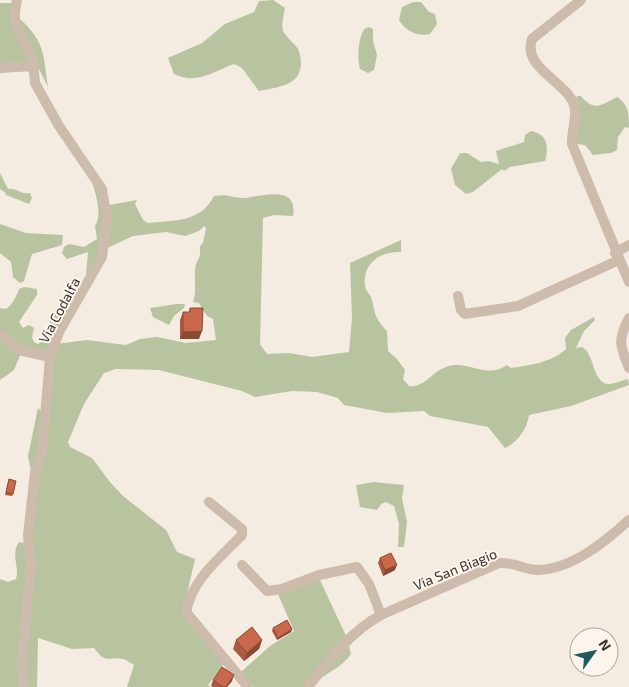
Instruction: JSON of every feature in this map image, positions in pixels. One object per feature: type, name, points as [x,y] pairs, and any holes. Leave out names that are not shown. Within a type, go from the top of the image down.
[{"type":"street","name":"Via Codalfa","points":[[17,0],[14,16],[16,26],[33,60],[35,82],[44,101],[102,189],[107,218],[102,257],[59,332],[50,357],[42,453],[35,472],[28,535],[30,566],[22,659],[23,687]]},
{"type":"street","points":[[581,0],[532,39],[529,48],[533,61],[556,81],[569,96],[574,107],[574,119],[571,130],[572,144],[629,282]]},
{"type":"street","points":[[0,68],[34,66]]},
{"type":"street","points":[[458,296],[461,310],[465,314],[518,306],[617,256],[629,245]]},
{"type":"street","points":[[629,318],[619,343],[629,368]]},
{"type":"street","points":[[0,334],[19,350],[50,357]]},
{"type":"street","points":[[209,502],[242,529],[242,535],[192,590],[186,612],[248,687]]},
{"type":"street","name":"Via San Biagio","points":[[308,687],[342,645],[365,624],[381,614],[500,563],[511,562],[538,570],[565,564],[599,547],[629,520]]},
{"type":"street","points":[[242,565],[268,592],[282,589],[319,575],[357,566],[369,584],[381,614]]},
{"type":"green space","points":[[273,0],[285,8],[282,22],[283,31],[298,49],[300,55],[301,65],[299,72],[291,82],[279,87],[259,91],[242,68],[234,64],[197,78],[182,77],[174,74],[168,58],[202,43],[225,24],[254,12],[259,1]]},
{"type":"green space","points":[[413,2],[421,2],[429,12],[435,14],[437,24],[430,34],[421,35],[412,32],[399,20],[402,7]]},
{"type":"green space","points":[[0,3],[20,3],[20,19],[35,35],[42,50],[48,87],[37,65],[0,65]]},
{"type":"green space","points":[[369,27],[373,29],[373,41],[377,55],[374,70],[368,73],[360,69],[358,54],[362,33],[364,29]]},
{"type":"green space","points":[[578,96],[594,105],[602,104],[617,97],[624,103],[628,114],[629,128],[625,127],[618,137],[617,150],[611,153],[593,155],[585,145],[577,144],[574,99]]},
{"type":"green space","points":[[531,131],[541,135],[546,142],[545,161],[510,167],[504,171],[502,169],[473,192],[466,194],[455,185],[451,169],[460,153],[467,153],[481,162],[488,161],[499,164],[496,151],[524,142],[525,135]]},
{"type":"green space","points":[[0,173],[8,189],[30,193],[32,198],[29,204],[6,195],[0,189]]},
{"type":"green space","points":[[89,173],[101,189],[104,208],[102,249],[86,275],[88,252],[67,259],[62,253],[64,247],[69,244],[84,247],[97,239],[95,226],[98,207]]},
{"type":"green space","points":[[278,194],[290,199],[293,206],[293,216],[274,215],[263,218],[260,344],[267,354],[290,353],[312,357],[349,352],[352,318],[350,263],[401,240],[401,252],[380,256],[370,264],[365,278],[365,286],[371,298],[376,317],[387,331],[388,351],[405,370],[403,379],[409,386],[419,385],[441,369],[454,365],[491,371],[507,365],[511,368],[547,360],[566,349],[565,338],[571,330],[594,317],[595,320],[584,331],[576,348],[582,347],[586,350],[596,374],[603,383],[611,384],[628,379],[629,385],[571,406],[529,415],[521,434],[505,448],[488,427],[430,416],[424,411],[387,413],[344,405],[338,398],[317,392],[292,391],[255,397],[242,391],[159,370],[116,369],[104,373],[84,404],[68,442],[70,447],[92,458],[123,496],[166,530],[177,552],[195,559],[183,611],[225,663],[208,685],[211,687],[127,687],[134,665],[123,659],[105,658],[94,648],[72,649],[38,638],[37,687],[25,687],[31,528],[56,344],[87,340],[126,345],[140,339],[157,337],[186,343],[216,340],[213,319],[207,316],[199,303],[193,302],[195,269],[206,228],[204,226],[199,231],[185,236],[166,232],[133,236],[107,248],[109,205],[137,200],[135,204],[143,220],[148,223],[194,216],[208,205],[214,196],[224,195],[244,198]]},
{"type":"green space","points":[[0,224],[26,233],[63,235],[62,245],[32,254],[24,281],[20,283],[13,277],[11,262],[0,253]]},
{"type":"green space","points":[[24,287],[37,289],[37,295],[19,322],[23,328],[29,325],[34,328],[32,337],[34,342],[38,344],[45,338],[54,312],[65,303],[78,297],[49,356],[21,353],[14,370],[0,380],[0,308],[6,309],[14,300],[19,289]]},
{"type":"green space","points":[[185,304],[184,308],[174,316],[169,325],[153,317],[150,308]]},
{"type":"green space","points":[[38,408],[42,412],[42,437],[31,471],[28,456]]},
{"type":"green space","points":[[374,482],[404,485],[402,498],[407,522],[404,547],[398,547],[399,524],[394,506],[386,502],[381,504],[377,510],[360,507],[356,485]]},
{"type":"green space","points":[[19,542],[25,543],[27,555],[22,687],[0,687],[0,579],[8,582],[16,579],[15,551]]},
{"type":"green space","points":[[320,580],[347,638],[351,654],[342,664],[321,678],[312,687],[254,687],[241,672],[270,646],[294,631],[277,592]]},
{"type":"building","points":[[190,308],[203,308],[202,331],[183,332],[183,312],[190,312]]},
{"type":"building","points":[[9,479],[16,481],[13,494],[6,492]]},
{"type":"building","points":[[391,553],[397,565],[385,570],[380,558]]},
{"type":"building","points":[[287,620],[292,629],[278,638],[273,628]]},
{"type":"building","points":[[252,627],[262,640],[247,653],[236,640]]},
{"type":"building","points":[[222,667],[234,675],[226,687],[213,680]]}]
